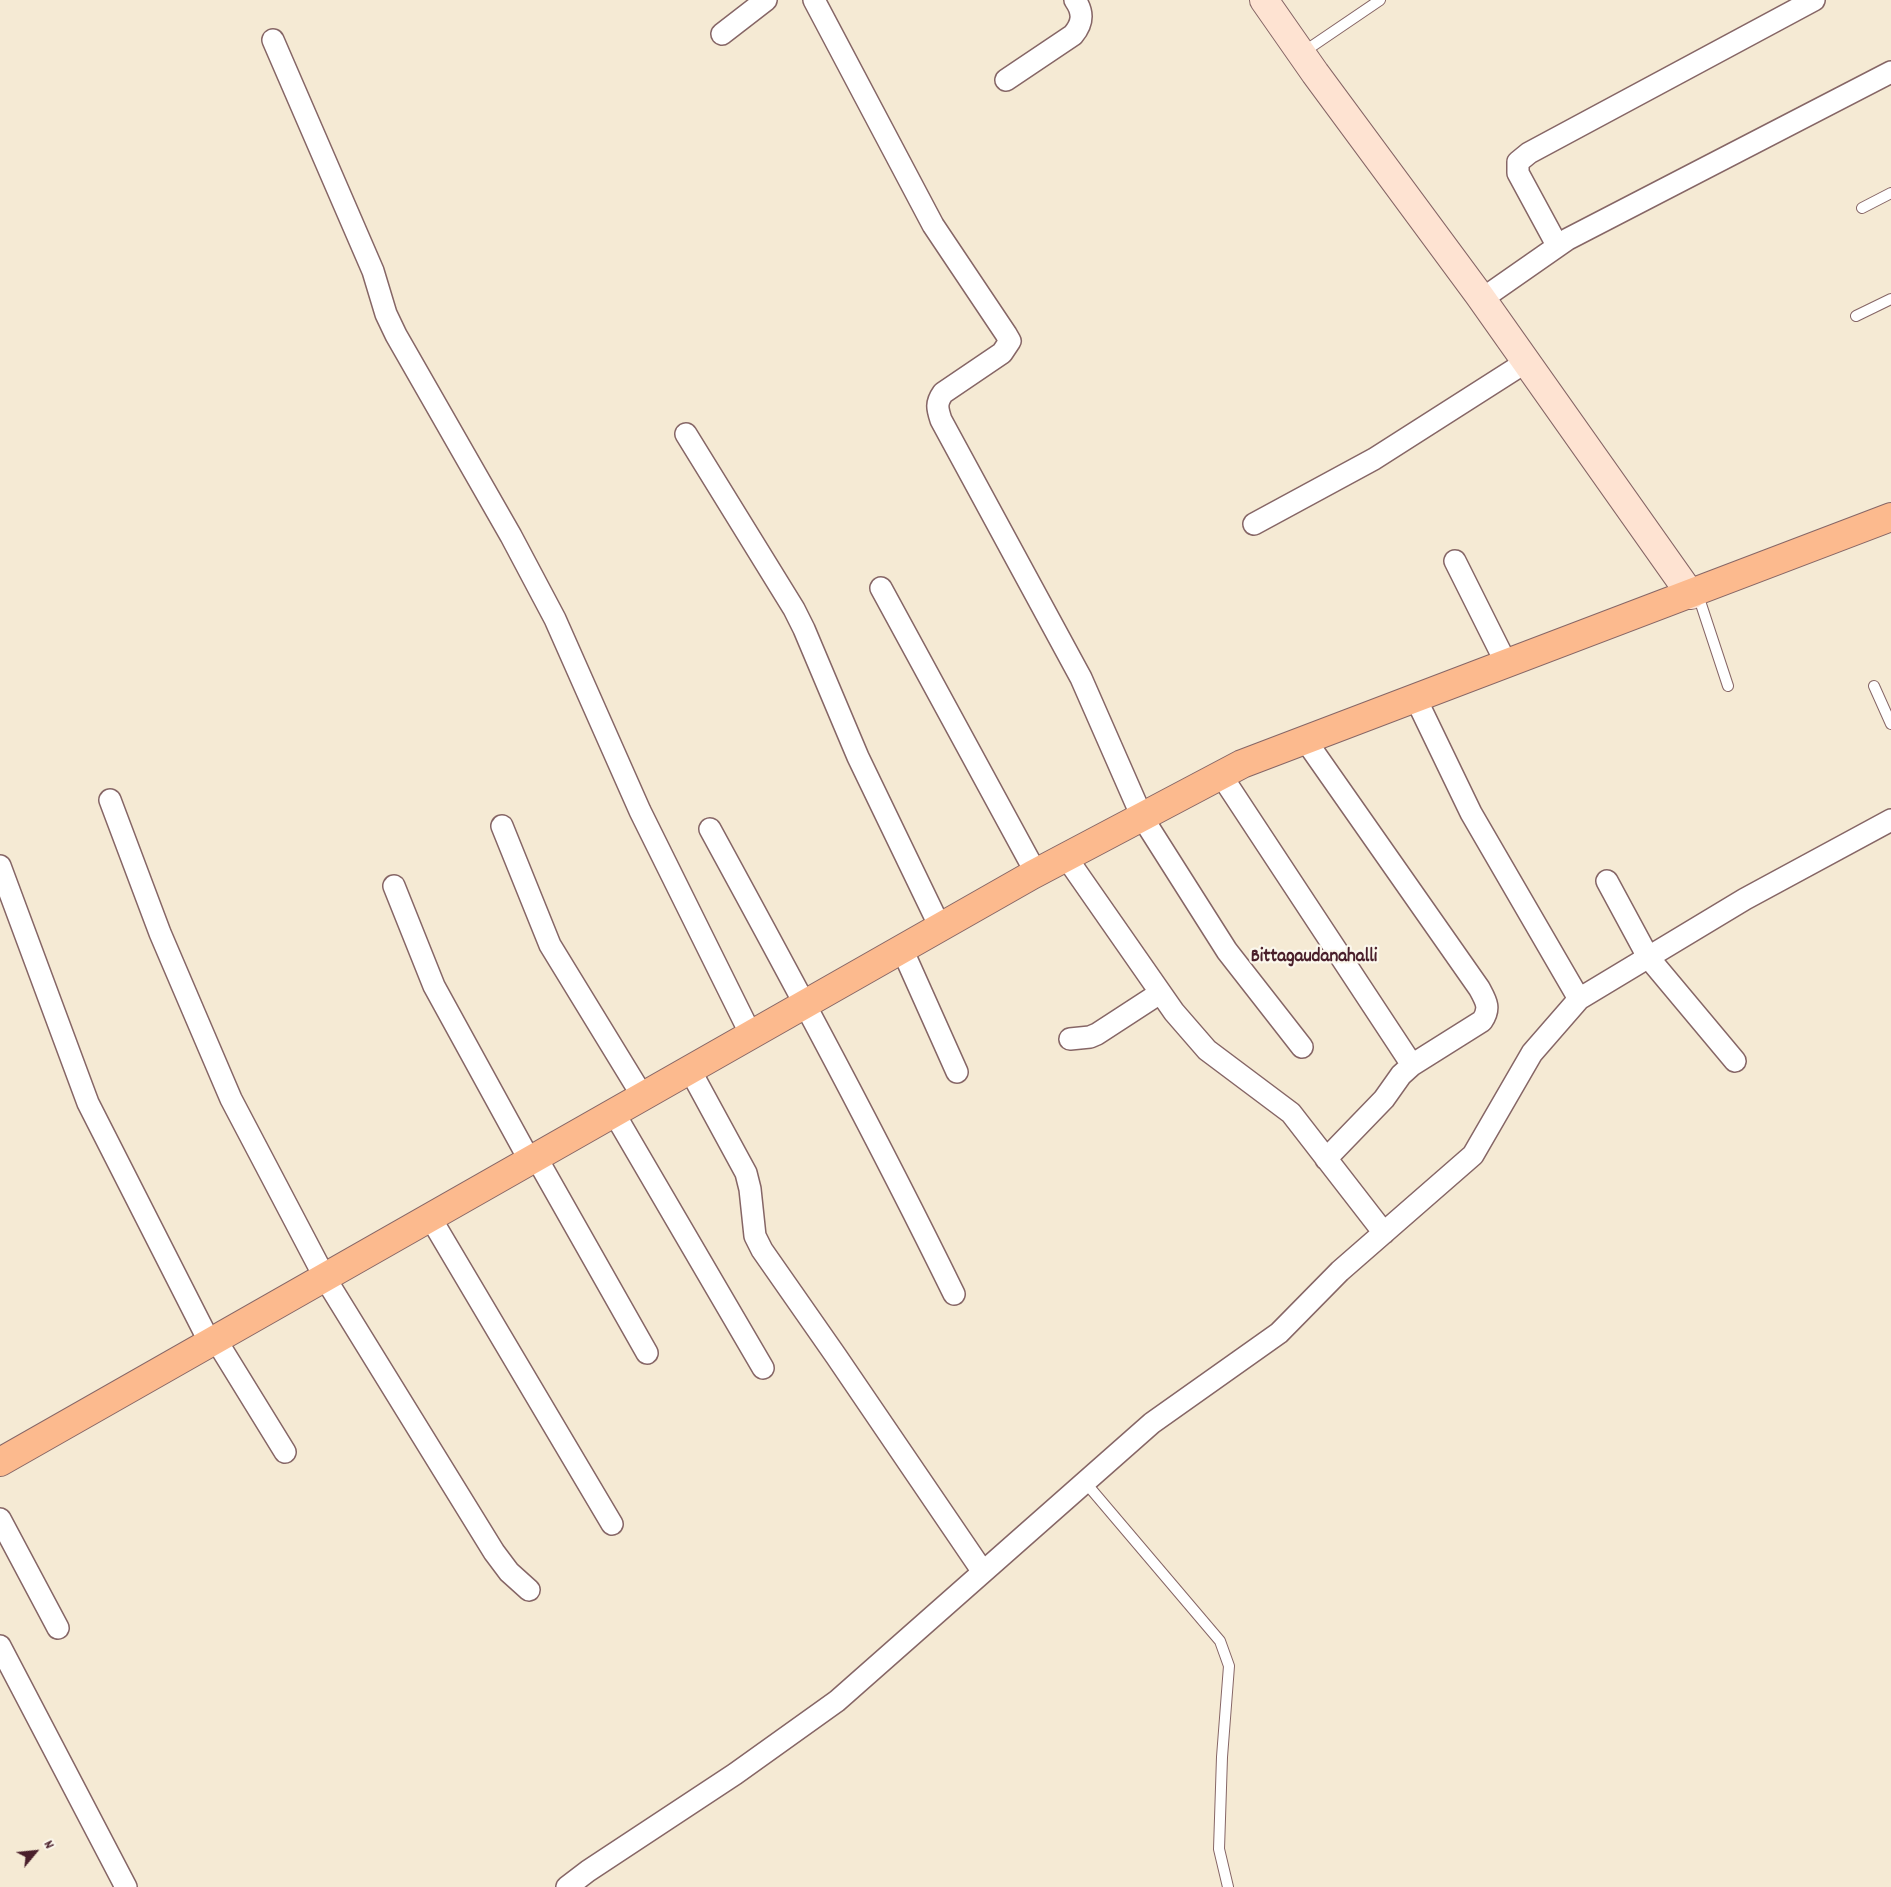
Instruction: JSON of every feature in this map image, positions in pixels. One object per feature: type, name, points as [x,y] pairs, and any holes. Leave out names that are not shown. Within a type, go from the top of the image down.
[{"type":"main road","points":[[0,1462],[1036,873],[1242,764],[1891,518]]},
{"type":"street","points":[[722,34],[766,0]]},
{"type":"street","points":[[814,0],[933,225],[1010,341],[1002,353],[943,393],[937,401],[937,409],[1081,678],[1142,817],[1227,951],[1302,1047]]},
{"type":"street","points":[[1006,80],[1073,34],[1080,25],[1082,15],[1075,0]]},
{"type":"street","points":[[1264,0],[1694,593]]},
{"type":"street","points":[[1557,245],[1518,173],[1518,162],[1529,153],[1814,0]]},
{"type":"street","points":[[273,40],[373,271],[386,314],[396,335],[511,536],[554,619],[643,818],[752,1035]]},
{"type":"street","points":[[1482,299],[1557,245],[1891,72]]},
{"type":"street","points":[[1254,524],[1374,459],[1526,362]]},
{"type":"street","points":[[686,434],[794,609],[858,757],[940,927]]},
{"type":"street","points":[[1455,561],[1507,665]]},
{"type":"street","points":[[881,588],[1036,873]]},
{"type":"street","points":[[1416,699],[1471,813],[1580,999]]},
{"type":"street","points":[[1306,741],[1479,988],[1487,1003],[1487,1014],[1482,1021],[1412,1065],[1401,1075],[1384,1099],[1326,1159]]},
{"type":"street","points":[[1221,775],[1412,1065]]},
{"type":"street","points":[[110,800],[160,933],[230,1099],[325,1278],[494,1552],[509,1572],[529,1590]]},
{"type":"street","points":[[567,1887],[735,1774],[837,1701],[1160,1417],[1280,1333],[1340,1271],[1473,1155],[1532,1053],[1580,999],[1745,899],[1891,820]]},
{"type":"street","points":[[502,826],[550,945],[643,1096]]},
{"type":"street","points":[[710,829],[916,1215],[954,1294]]},
{"type":"street","points":[[1066,857],[1174,1012],[1207,1050],[1291,1113],[1384,1233]]},
{"type":"street","points":[[0,866],[88,1103],[213,1342],[285,1452]]},
{"type":"street","points":[[1607,881],[1648,957],[1734,1061]]},
{"type":"street","points":[[394,886],[434,986],[647,1352]]},
{"type":"street","points":[[902,949],[957,1072]]},
{"type":"street","points":[[1070,1039],[1090,1037],[1097,1034],[1160,993]]},
{"type":"street","points":[[690,1070],[746,1173],[750,1189],[755,1236],[762,1250],[983,1572]]},
{"type":"street","points":[[614,1113],[763,1368]]},
{"type":"street","points":[[430,1218],[612,1524]]},
{"type":"street","points":[[0,1519],[58,1628]]},
{"type":"street","points":[[0,1646],[126,1887]]},
{"type":"lane","points":[[1302,54],[1380,0]]},
{"type":"lane","points":[[1862,208],[1891,193]]},
{"type":"lane","points":[[1856,316],[1891,299]]},
{"type":"lane","points":[[1694,593],[1728,686]]},
{"type":"lane","points":[[1874,686],[1891,724]]},
{"type":"lane","points":[[1085,1482],[1220,1641],[1226,1653],[1229,1666],[1222,1757],[1218,1849],[1228,1887]]},
{"type":"district","name":"Bittagaudanahalli","points":[[1314,958]]}]
